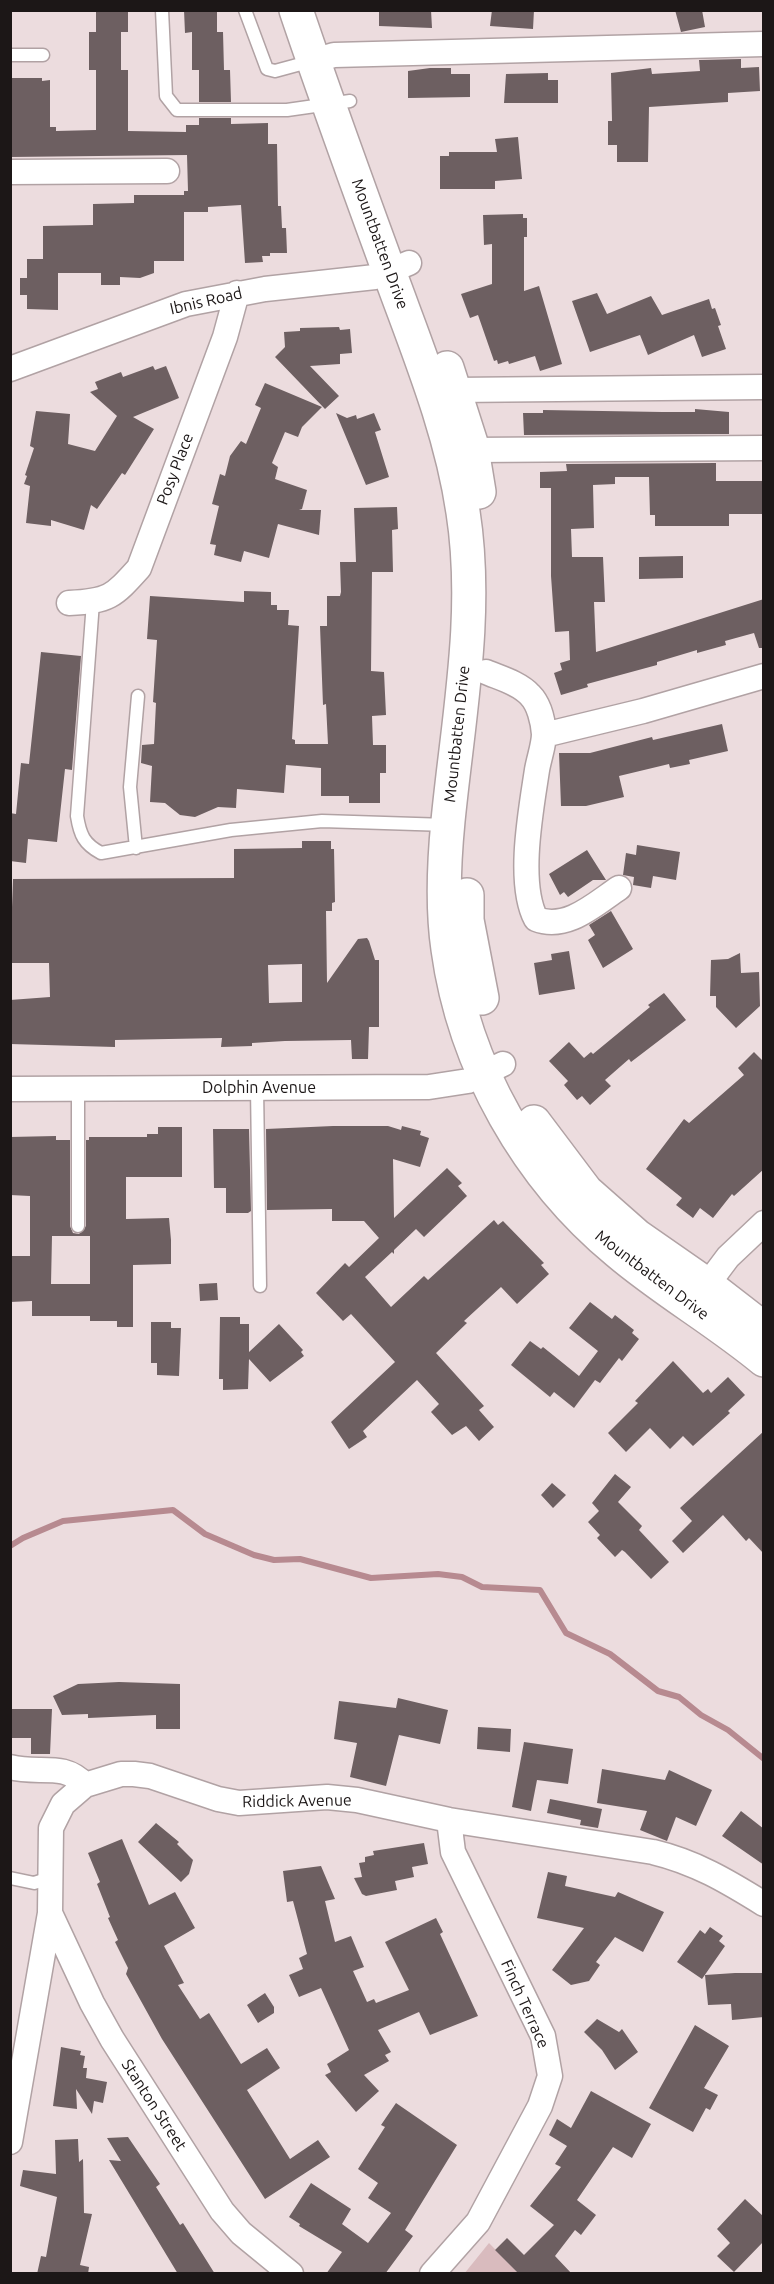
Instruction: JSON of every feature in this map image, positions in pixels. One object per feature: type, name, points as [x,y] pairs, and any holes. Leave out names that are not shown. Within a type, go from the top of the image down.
[{"type":"main road","name":"Mountbatten Drive","points":[[296,10],[324,58],[399,268],[455,390],[472,450],[490,575],[486,672],[466,857],[468,920],[475,974],[490,1029],[494,1069]]},
{"type":"main road","name":"Mountbatten Drive","points":[[318,10],[324,58]]},
{"type":"main road","name":"Mountbatten Drive","points":[[399,268],[463,512],[469,592],[462,693],[447,825],[447,947],[467,1031],[586,1191],[637,1236],[764,1360]]},
{"type":"main road","name":"Mountbatten Drive","points":[[699,1295],[764,1329]]},
{"type":"street","points":[[324,58],[764,44]]},
{"type":"street","points":[[10,172],[168,171]]},
{"type":"street","name":"Ibnis Road","points":[[10,369],[163,311],[237,293],[375,277],[399,268]]},
{"type":"street","name":"Posy Place","points":[[69,603],[93,602],[116,594],[138,568],[225,337],[237,293]]},
{"type":"street","points":[[455,390],[764,387]]},
{"type":"street","points":[[472,450],[764,448]]},
{"type":"street","points":[[486,672],[514,684],[531,696],[540,714],[544,735],[532,806],[527,887],[530,906],[536,919],[561,923],[583,912],[619,888]]},
{"type":"street","points":[[544,735],[643,711],[764,676]]},
{"type":"street","name":"Dolphin Avenue","points":[[10,1089],[429,1087],[468,1081],[494,1069]]},
{"type":"street","points":[[699,1295],[728,1257],[764,1223]]},
{"type":"street","points":[[10,1767],[75,1774],[85,1785]]},
{"type":"street","name":"Riddick Avenue","points":[[10,2142],[50,1913],[51,1828],[63,1804],[85,1785],[120,1774],[134,1774],[150,1776],[218,1799],[239,1803],[327,1797],[357,1800],[450,1821],[653,1852],[683,1859],[718,1874],[764,1904]]},
{"type":"street","name":"Finch Terrace","points":[[432,2274],[478,2222],[540,2106],[550,2076],[543,2036],[453,1852],[450,1821]]},
{"type":"street","name":"Stanton Street","points":[[50,1913],[92,2003],[112,2039],[222,2211],[249,2240],[291,2274]]},
{"type":"lane","points":[[162,10],[166,96],[177,110],[287,110],[339,102]]},
{"type":"lane","points":[[245,10],[267,69],[275,71],[324,58]]},
{"type":"lane","points":[[10,55],[43,56]]},
{"type":"lane","points":[[93,602],[77,816],[81,836],[101,854],[231,830],[322,821],[447,825]]},
{"type":"lane","points":[[136,848],[130,787],[138,696]]},
{"type":"lane","points":[[257,1088],[260,1286]]},
{"type":"lane","points":[[78,1089],[78,1226]]},
{"type":"lane","points":[[10,1878],[34,1883],[50,1878]]},
{"type":"shaded area","points":[[489,2243],[518,2273],[464,2274]]},
{"type":"building","points":[[96,10],[128,10],[128,32],[121,32],[121,70],[128,70],[128,131],[186,132],[186,125],[199,125],[199,118],[231,118],[231,124],[268,123],[268,144],[277,144],[278,206],[281,206],[282,228],[286,228],[287,253],[270,253],[270,256],[262,256],[263,262],[245,263],[241,205],[208,207],[208,212],[184,212],[184,261],[154,261],[154,273],[140,278],[120,277],[120,285],[101,285],[101,273],[58,273],[58,310],[27,309],[27,295],[20,295],[20,278],[27,278],[27,259],[43,259],[43,226],[93,225],[93,204],[134,203],[134,195],[184,195],[184,191],[188,191],[187,155],[10,157],[10,78],[50,80],[50,127],[56,127],[56,131],[96,130],[96,70],[89,70],[89,32],[96,32]]},
{"type":"building","points":[[184,10],[217,10],[217,32],[223,32],[224,70],[230,70],[231,102],[199,102],[199,70],[192,70],[192,32],[185,33]]},
{"type":"building","points":[[379,10],[431,10],[432,28],[379,26]]},
{"type":"building","points":[[492,10],[534,10],[533,29],[490,26]]},
{"type":"building","points":[[675,10],[702,10],[705,27],[681,32]]},
{"type":"building","points":[[741,59],[741,68],[759,67],[760,91],[728,93],[728,102],[649,107],[648,162],[617,162],[617,145],[608,145],[608,121],[612,121],[611,73],[651,68],[652,74],[700,71],[699,60]]},
{"type":"building","points":[[451,68],[451,74],[470,74],[470,97],[408,98],[408,71]]},
{"type":"building","points":[[548,73],[548,80],[558,80],[558,103],[504,103],[506,74]]},
{"type":"building","points":[[518,137],[522,179],[495,181],[495,189],[440,189],[440,156],[449,156],[449,152],[497,152],[495,139]]},
{"type":"building","points":[[523,214],[523,218],[527,218],[527,237],[524,237],[524,291],[539,286],[562,364],[540,371],[535,356],[509,364],[508,361],[498,364],[497,360],[494,361],[478,315],[470,318],[461,294],[492,284],[492,244],[484,245],[483,215]]},
{"type":"building","points":[[597,293],[607,314],[651,296],[662,315],[709,299],[721,325],[718,326],[726,349],[702,357],[694,335],[648,355],[640,335],[590,352],[572,301]]},
{"type":"building","points":[[339,327],[340,330],[350,329],[352,353],[340,354],[340,364],[310,366],[339,396],[325,409],[275,357],[285,347],[284,332],[300,331],[300,328]]},
{"type":"building","points":[[153,366],[155,370],[166,366],[179,398],[133,417],[154,429],[125,475],[122,473],[97,509],[91,505],[84,530],[51,520],[51,526],[26,523],[30,486],[24,484],[34,448],[30,446],[36,411],[70,414],[68,444],[95,451],[117,416],[90,392],[98,389],[95,382],[121,372],[123,377]]},
{"type":"building","points":[[265,383],[322,407],[302,427],[298,437],[285,432],[272,463],[278,467],[275,479],[307,490],[302,509],[299,510],[321,510],[319,535],[278,524],[269,558],[244,551],[241,562],[214,555],[216,545],[210,544],[219,506],[212,504],[220,474],[225,476],[230,456],[241,441],[246,444],[261,408],[255,405]]},
{"type":"building","points":[[695,409],[729,412],[729,434],[524,435],[523,413],[543,413],[543,410],[695,412]]},
{"type":"building","points":[[336,413],[347,418],[356,415],[357,419],[374,413],[381,430],[375,432],[389,477],[366,485]]},
{"type":"building","points":[[716,463],[716,481],[764,481],[764,514],[729,514],[729,526],[655,526],[655,515],[650,515],[649,477],[615,477],[615,484],[593,485],[594,528],[571,529],[572,557],[603,557],[605,602],[594,602],[596,652],[764,599],[764,648],[759,648],[754,633],[725,641],[726,645],[697,653],[697,650],[657,662],[657,665],[587,684],[588,687],[561,695],[554,673],[562,670],[560,663],[570,660],[569,631],[555,632],[551,576],[551,488],[540,488],[540,472],[567,471],[566,464]]},
{"type":"building","points":[[397,507],[398,529],[392,530],[393,572],[372,572],[371,671],[384,672],[386,715],[372,716],[373,745],[386,745],[386,773],[380,773],[380,803],[349,803],[349,796],[321,796],[321,768],[286,765],[284,793],[237,789],[236,808],[218,807],[195,817],[180,815],[165,803],[150,802],[152,766],[141,763],[142,745],[154,744],[156,703],[153,702],[157,640],[147,639],[150,596],[244,602],[244,591],[271,592],[271,605],[277,605],[277,610],[289,610],[288,625],[299,626],[292,739],[295,740],[295,744],[328,744],[326,704],[323,705],[320,626],[327,626],[327,596],[340,596],[340,562],[356,562],[354,508]]},
{"type":"building","points":[[683,556],[683,578],[639,579],[639,557]]},
{"type":"building","points":[[41,652],[81,656],[72,770],[65,769],[57,842],[28,839],[26,863],[10,861],[10,813],[16,814],[21,763],[29,764]]},
{"type":"building","points":[[722,724],[728,751],[689,760],[690,764],[670,768],[669,764],[619,776],[624,797],[586,806],[561,806],[559,753],[590,753],[652,737],[653,740]]},
{"type":"building","points":[[302,841],[331,841],[331,849],[334,849],[335,902],[332,903],[332,911],[326,911],[327,983],[358,939],[367,938],[375,960],[379,960],[379,1027],[369,1027],[368,1059],[352,1059],[351,1040],[285,1041],[252,1043],[252,1046],[221,1047],[222,1038],[115,1040],[115,1047],[10,1044],[10,1000],[50,997],[49,963],[10,963],[13,879],[234,878],[234,849],[302,848]],"holes":[[[302,964],[302,1002],[269,1003],[268,965]]]},
{"type":"building","points":[[637,845],[680,852],[676,880],[653,876],[651,888],[633,885],[634,877],[623,875],[626,853],[636,855]]},
{"type":"building","points":[[587,850],[606,880],[593,880],[568,897],[564,892],[560,895],[549,874]]},
{"type":"building","points":[[611,911],[633,949],[603,968],[588,940],[595,935],[589,925]]},
{"type":"building","points":[[569,951],[575,989],[539,995],[534,963],[552,960],[551,954]]},
{"type":"building","points":[[740,953],[741,973],[759,972],[760,1006],[736,1028],[716,1007],[716,996],[710,996],[711,960],[728,959]]},
{"type":"building","points":[[664,993],[686,1020],[631,1062],[629,1059],[605,1080],[611,1086],[590,1105],[582,1096],[577,1100],[564,1085],[568,1081],[549,1061],[569,1042],[584,1058],[591,1052],[593,1054]]},
{"type":"building","points":[[754,1052],[764,1062],[764,1169],[734,1196],[732,1194],[713,1218],[700,1208],[693,1218],[676,1205],[682,1198],[646,1169],[684,1119],[689,1123],[744,1075],[738,1068]]},
{"type":"building","points":[[388,1126],[401,1130],[402,1126],[421,1131],[420,1135],[429,1138],[420,1167],[393,1159],[394,1218],[447,1168],[462,1183],[458,1186],[467,1196],[424,1237],[416,1229],[394,1250],[394,1254],[392,1252],[365,1277],[391,1307],[424,1276],[428,1280],[494,1220],[498,1225],[503,1221],[544,1263],[541,1265],[549,1274],[517,1304],[501,1287],[464,1321],[467,1323],[436,1353],[484,1406],[479,1410],[494,1427],[479,1441],[466,1426],[452,1435],[431,1412],[439,1404],[417,1380],[363,1431],[367,1437],[349,1449],[331,1422],[395,1362],[351,1314],[343,1321],[316,1293],[345,1263],[349,1267],[379,1238],[364,1221],[332,1221],[332,1209],[267,1210],[266,1129]]},
{"type":"building","points":[[158,1127],[182,1127],[182,1177],[126,1177],[126,1219],[169,1218],[171,1264],[133,1265],[133,1327],[117,1327],[117,1321],[90,1321],[90,1316],[32,1316],[32,1301],[10,1302],[10,1256],[30,1256],[30,1196],[10,1195],[10,1137],[56,1136],[56,1140],[70,1140],[70,1226],[73,1233],[79,1234],[86,1226],[86,1140],[89,1140],[89,1137],[147,1137],[147,1134],[158,1134]],"holes":[[[52,1236],[90,1236],[90,1284],[51,1284]]]},
{"type":"building","points":[[213,1129],[249,1129],[251,1211],[248,1213],[226,1213],[226,1188],[214,1188]]},
{"type":"building","points":[[217,1283],[218,1300],[200,1301],[199,1284]]},
{"type":"building","points":[[590,1302],[612,1319],[615,1315],[634,1330],[632,1333],[639,1339],[622,1361],[619,1358],[600,1383],[595,1380],[574,1408],[554,1392],[550,1397],[511,1365],[530,1341],[541,1349],[543,1347],[579,1376],[598,1351],[569,1328]]},
{"type":"building","points":[[220,1317],[240,1317],[240,1324],[249,1324],[249,1352],[279,1324],[303,1350],[301,1352],[304,1356],[270,1382],[249,1359],[248,1389],[223,1390],[223,1379],[219,1379]]},
{"type":"building","points":[[151,1322],[171,1322],[171,1328],[181,1328],[179,1376],[157,1375],[157,1363],[151,1363]]},
{"type":"building","points":[[673,1361],[703,1393],[708,1389],[711,1393],[728,1377],[745,1395],[728,1411],[730,1413],[693,1446],[683,1436],[670,1449],[650,1428],[626,1452],[608,1433],[638,1403],[635,1401]]},
{"type":"building","points":[[764,1431],[764,1554],[749,1538],[746,1541],[723,1515],[683,1553],[672,1541],[692,1521],[680,1508]]},
{"type":"building","points":[[615,1474],[631,1487],[618,1502],[642,1526],[639,1530],[669,1562],[651,1579],[622,1550],[615,1557],[597,1538],[600,1535],[588,1522],[599,1511],[592,1503]]},
{"type":"building","points":[[552,1483],[566,1495],[553,1508],[541,1495]]},
{"type":"building","points":[[119,1682],[180,1684],[180,1729],[156,1729],[156,1715],[88,1718],[88,1714],[62,1715],[53,1696],[78,1684]]},
{"type":"building","points":[[398,1698],[448,1710],[440,1744],[399,1735],[386,1786],[350,1777],[357,1743],[334,1739],[339,1701],[396,1708]]},
{"type":"building","points":[[10,1709],[52,1709],[50,1754],[31,1754],[31,1738],[10,1738]]},
{"type":"building","points":[[478,1727],[511,1729],[510,1752],[477,1749]]},
{"type":"building","points":[[524,1742],[573,1749],[568,1784],[537,1780],[531,1811],[512,1807]]},
{"type":"building","points":[[602,1769],[665,1780],[669,1770],[712,1790],[696,1826],[676,1817],[667,1841],[640,1830],[647,1811],[597,1803]]},
{"type":"building","points":[[550,1799],[602,1809],[598,1828],[580,1825],[581,1820],[547,1813]]},
{"type":"building","points":[[741,1811],[764,1829],[764,1865],[722,1836]]},
{"type":"building","points":[[156,1823],[179,1842],[177,1844],[193,1860],[189,1874],[181,1882],[138,1842]]},
{"type":"building","points":[[122,1839],[149,1905],[175,1892],[195,1928],[164,1946],[184,1983],[178,1985],[200,2019],[209,2013],[241,2064],[267,2048],[280,2068],[247,2090],[290,2159],[318,2140],[330,2157],[265,2199],[162,2039],[126,1974],[128,1968],[115,1942],[118,1940],[108,1918],[110,1917],[97,1884],[100,1882],[88,1853]]},
{"type":"building","points":[[424,1843],[428,1864],[412,1867],[414,1877],[395,1881],[397,1890],[366,1896],[362,1894],[354,1878],[362,1877],[359,1863],[365,1862],[365,1857],[374,1855],[373,1851]]},
{"type":"building","points":[[321,1866],[335,1899],[325,1901],[335,1942],[351,1936],[364,1967],[353,1971],[367,2002],[374,1999],[376,2003],[409,1990],[385,1942],[436,1918],[443,1932],[440,1934],[478,2016],[430,2035],[419,2012],[378,2030],[391,2052],[385,2055],[389,2061],[364,2075],[379,2091],[356,2112],[325,2075],[331,2072],[327,2064],[349,2050],[321,1988],[299,1997],[289,1975],[303,1969],[299,1958],[307,1954],[293,1901],[287,1902],[283,1871]]},
{"type":"building","points":[[548,1872],[567,1876],[565,1886],[615,1897],[618,1892],[664,1912],[643,1952],[615,1937],[596,1962],[600,1965],[589,1981],[571,1985],[552,1970],[584,1928],[537,1918]]},
{"type":"building","points":[[710,1927],[723,1936],[719,1941],[725,1946],[702,1979],[677,1962],[700,1930],[705,1934]]},
{"type":"building","points":[[764,1973],[764,2017],[732,2020],[731,2004],[708,2005],[705,1975]]},
{"type":"building","points":[[265,1993],[274,2007],[274,2013],[258,2023],[247,2005]]},
{"type":"building","points":[[597,2019],[619,2032],[622,2029],[638,2052],[615,2070],[602,2050],[584,2032]]},
{"type":"building","points":[[695,2025],[729,2046],[704,2088],[718,2095],[710,2110],[706,2108],[693,2132],[649,2108]]},
{"type":"building","points":[[61,2047],[81,2051],[80,2055],[85,2056],[83,2068],[87,2068],[86,2078],[107,2082],[103,2103],[94,2101],[92,2114],[76,2089],[77,2109],[53,2106]]},
{"type":"building","points":[[591,2091],[651,2124],[632,2158],[613,2147],[577,2200],[596,2215],[581,2235],[575,2230],[555,2256],[572,2274],[519,2274],[495,2250],[507,2238],[524,2255],[554,2225],[530,2206],[561,2167],[555,2164],[567,2146],[549,2135],[557,2119],[571,2128]]},
{"type":"building","points":[[396,2103],[457,2145],[405,2230],[413,2236],[385,2274],[326,2274],[342,2252],[299,2226],[300,2224],[289,2217],[311,2183],[351,2209],[342,2224],[368,2243],[391,2213],[368,2198],[378,2183],[358,2169],[385,2127],[381,2125]]},
{"type":"building","points":[[128,2137],[160,2184],[156,2187],[180,2225],[183,2223],[215,2274],[178,2274],[109,2160],[121,2161],[107,2138]]},
{"type":"building","points":[[78,2139],[79,2162],[83,2159],[84,2213],[92,2214],[80,2265],[89,2267],[88,2274],[37,2274],[41,2256],[46,2257],[57,2197],[20,2186],[23,2170],[56,2174],[55,2140]]},
{"type":"building","points":[[745,2199],[764,2217],[764,2241],[734,2272],[717,2256],[730,2243],[717,2229]]},
{"type":"waterway","points":[[10,1546],[63,1521],[173,1510],[205,1534],[254,1555],[274,1560],[300,1559],[371,1578],[438,1574],[462,1577],[482,1587],[540,1590],[566,1633],[610,1654],[658,1691],[679,1697],[701,1715],[728,1730],[764,1759]]}]
